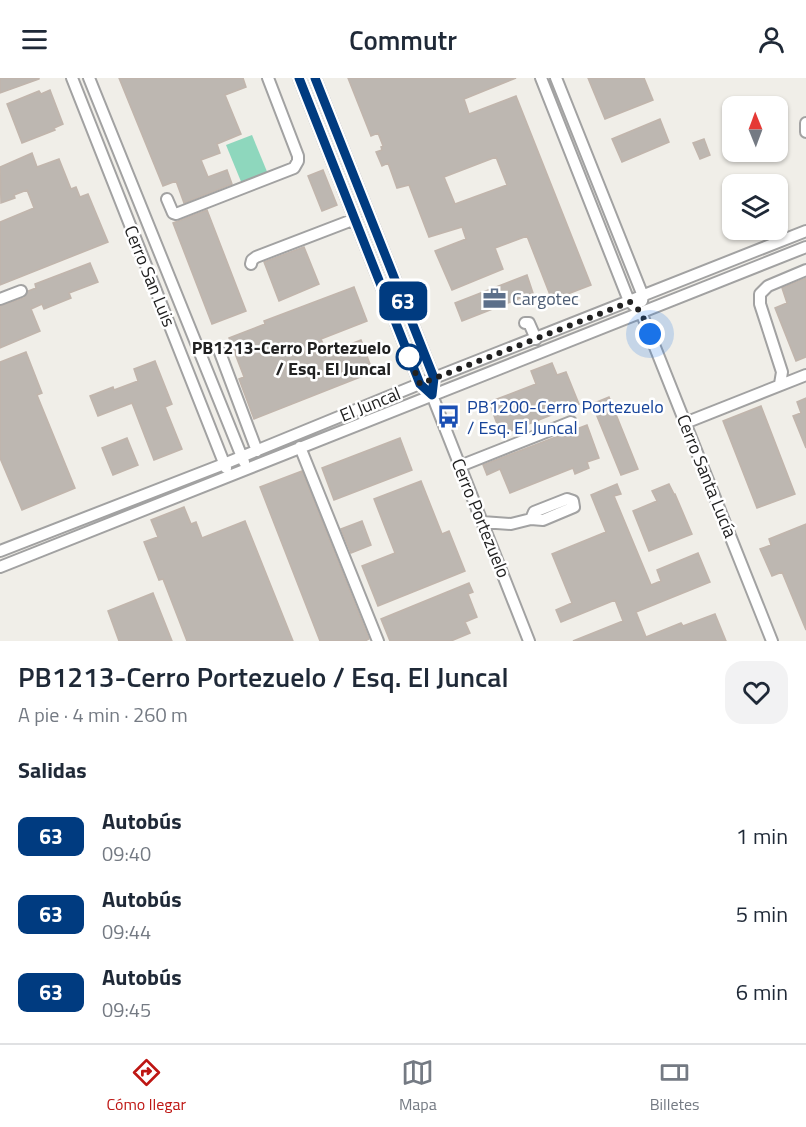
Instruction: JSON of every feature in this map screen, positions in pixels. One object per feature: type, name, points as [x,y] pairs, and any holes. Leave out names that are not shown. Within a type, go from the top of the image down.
[{"type":"street","name":"Cerro San Luis","points":[[72,78],[229,474]]},
{"type":"street","name":"Cerro San Luis","points":[[89,78],[246,468]]},
{"type":"street","points":[[167,199],[173,213],[176,214],[294,168],[298,156],[268,78]]},
{"type":"street","name":"Cerro Portezuelo","points":[[299,78],[420,384],[432,395],[529,641]]},
{"type":"street","name":"Cerro Portezuelo","points":[[315,78],[434,378],[432,395]]},
{"type":"street","name":"Cerro Santa Lucía","points":[[541,78],[630,302],[641,312],[772,641]]},
{"type":"street","name":"Cerro Santa Lucía","points":[[556,78],[643,296],[641,312]]},
{"type":"street","points":[[806,123],[806,132]]},
{"type":"street","points":[[251,264],[256,257],[355,219]]},
{"type":"street","name":"El Juncal","points":[[0,551],[257,451],[434,378],[806,231]]},
{"type":"street","name":"El Juncal","points":[[0,567],[229,474],[806,247]]},
{"type":"street","points":[[780,384],[782,372],[760,304],[760,294],[768,286],[806,270]]},
{"type":"street","points":[[0,299],[21,291]]},
{"type":"street","points":[[525,323],[529,323],[536,339]]},
{"type":"street","points":[[219,350],[257,451]]},
{"type":"street","points":[[685,423],[806,375]]},
{"type":"street","points":[[460,466],[571,422]]},
{"type":"street","points":[[300,447],[378,641]]},
{"type":"street","points":[[482,522],[511,524],[532,513],[543,520],[574,507],[570,499],[559,498]]},
{"type":"green space","points":[[252,135],[268,174],[242,184],[226,145]]},
{"type":"building","points":[[0,78],[39,78],[39,79],[0,93]]},
{"type":"building","points":[[119,78],[243,78],[246,87],[225,95],[241,134],[217,144],[220,153],[201,160],[208,177],[227,170],[232,184],[184,203],[176,181],[163,186]]},
{"type":"building","points":[[348,78],[516,78],[464,99],[469,114],[516,96],[591,285],[552,300],[527,236],[495,248],[503,269],[452,290],[435,251],[466,239],[462,227],[429,237],[409,185],[397,188],[388,163],[382,166],[376,152],[382,150],[383,146],[378,133],[371,136]],"holes":[[[496,157],[507,185],[455,204],[444,177]]]},
{"type":"building","points":[[588,78],[644,78],[653,100],[605,119]]},
{"type":"building","points":[[50,90],[63,124],[54,128],[55,130],[22,143],[7,104],[39,91],[41,94]]},
{"type":"building","points":[[660,119],[669,142],[622,162],[612,139]]},
{"type":"building","points":[[704,139],[710,155],[700,159],[693,143]]},
{"type":"building","points":[[32,153],[37,167],[59,159],[71,189],[76,187],[80,197],[88,194],[108,242],[0,285],[0,222],[34,208],[27,190],[1,203],[0,167]]},
{"type":"building","points":[[323,170],[337,205],[322,211],[308,176]]},
{"type":"building","points":[[207,210],[246,311],[212,324],[173,223]]},
{"type":"building","points":[[304,247],[319,284],[279,301],[264,262]]},
{"type":"building","points":[[90,263],[98,282],[69,293],[71,298],[44,309],[42,304],[31,309],[40,331],[0,348],[0,306],[24,298],[28,291],[36,288],[35,284]]},
{"type":"building","name":"Cargotec","points":[[527,275],[533,293],[462,321],[455,303]]},
{"type":"building","points":[[806,278],[806,357],[796,361],[775,308],[787,303],[782,288]]},
{"type":"building","points":[[354,287],[367,321],[321,339],[327,353],[361,340],[373,372],[254,419],[239,379],[244,377],[229,338],[265,324],[264,321]]},
{"type":"building","points":[[26,352],[42,393],[37,395],[75,488],[22,510],[0,458],[0,362]]},
{"type":"building","points":[[155,361],[172,404],[165,407],[182,449],[154,460],[132,403],[98,416],[90,396],[138,381],[134,369]]},
{"type":"building","points":[[552,363],[557,375],[566,372],[579,404],[501,435],[489,402],[536,384],[531,371]]},
{"type":"building","points":[[609,397],[638,469],[621,475],[592,404]]},
{"type":"building","points":[[806,398],[806,448],[793,416],[801,413],[797,402]]},
{"type":"building","points":[[761,406],[795,494],[757,508],[723,421]]},
{"type":"building","points":[[587,425],[599,458],[587,462],[589,468],[575,474],[573,468],[510,493],[500,469],[487,475],[483,465]]},
{"type":"building","points":[[127,438],[138,465],[113,475],[102,448]]},
{"type":"building","points":[[400,438],[412,470],[334,500],[322,468]]},
{"type":"building","points":[[302,471],[369,639],[365,641],[320,641],[260,487]]},
{"type":"building","points":[[421,481],[442,534],[449,531],[465,571],[378,606],[362,566],[395,553],[374,499]]},
{"type":"building","points":[[617,484],[621,494],[614,496],[651,585],[661,581],[657,570],[698,553],[710,582],[636,612],[646,637],[681,623],[683,626],[715,614],[726,641],[573,641],[623,621],[615,600],[561,622],[556,610],[572,603],[552,554],[606,532],[591,495]]},
{"type":"building","points":[[669,484],[692,534],[649,551],[633,511],[657,501],[652,491]]},
{"type":"building","points":[[184,507],[191,524],[196,522],[202,538],[245,521],[293,641],[187,641],[163,579],[159,580],[144,542],[158,537],[151,520]]},
{"type":"building","points":[[362,521],[371,545],[351,553],[341,529]]},
{"type":"building","points":[[806,524],[806,630],[782,572],[772,576],[760,549],[771,545],[769,539]]},
{"type":"building","points":[[469,583],[473,592],[468,594],[477,617],[465,622],[470,633],[451,641],[390,641],[381,619]]},
{"type":"building","points":[[153,593],[172,641],[119,641],[108,611]]},
{"type":"bus line","name":"63","points":[[299,78],[420,384],[432,395],[434,378],[315,78]]},
{"type":"place","name":"Cargotec","points":[[494,298]]},
{"type":"place","name":"PB1213-Cerro Portezuelo / Esq. El Juncal","points":[[409,357]]},
{"type":"place","name":"PB1200-Cerro Portezuelo / Esq. El Juncal","points":[[449,416]]},
{"type":"route","points":[[409,357],[406,350],[420,384],[630,302],[641,312],[650,334]]}]
